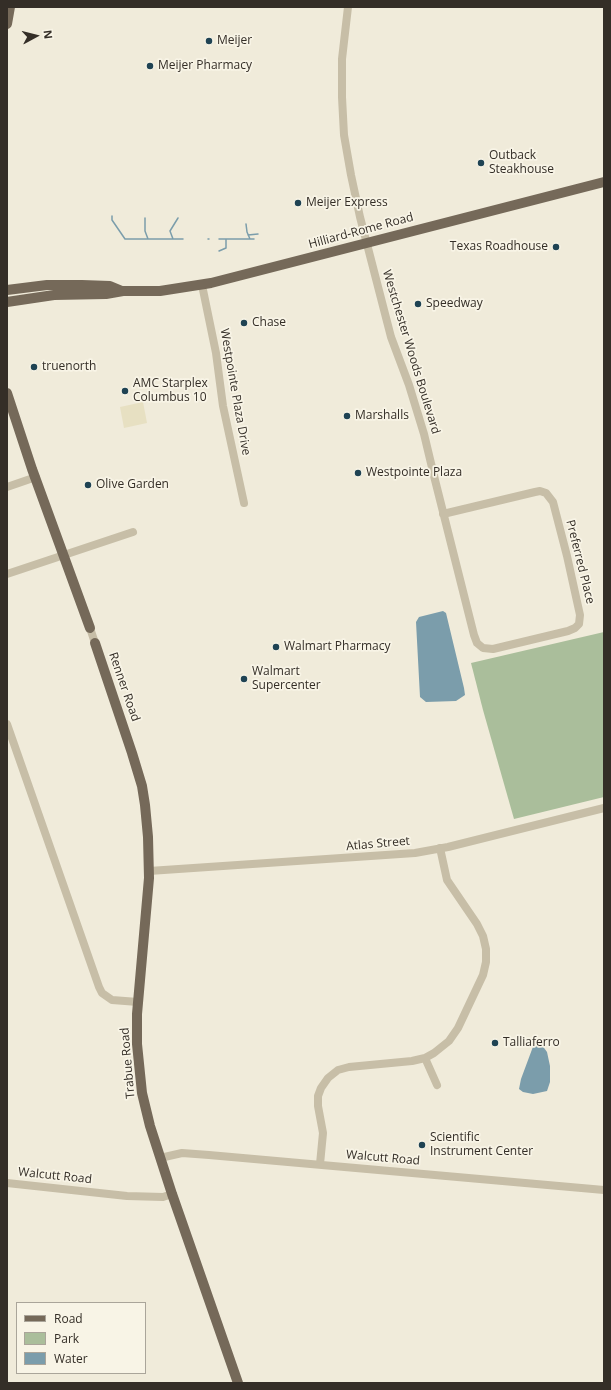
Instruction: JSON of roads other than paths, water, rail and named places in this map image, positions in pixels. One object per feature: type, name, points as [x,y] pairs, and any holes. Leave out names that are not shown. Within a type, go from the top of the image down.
[{"type":"main road","points":[[7,24],[10,7]]},
{"type":"main road","name":"Hilliard-Rome Road","points":[[7,302],[54,295],[106,294],[123,291],[160,291],[202,285],[604,182]]},
{"type":"main road","name":"Hilliard-Rome Road","points":[[7,290],[47,286],[82,285],[110,286],[123,291]]},
{"type":"main road","name":"Renner Road","points":[[7,393],[90,628]]},
{"type":"main road","name":"Renner Road","points":[[95,644],[142,786],[148,837],[149,871],[138,1002]]},
{"type":"main road","name":"Trabue Road","points":[[138,1002],[136,1044],[139,1076],[148,1120],[172,1194],[238,1383]]},
{"type":"street","name":"Westchester Woods Boulevard","points":[[348,7],[342,59],[342,97],[343,123],[353,181],[391,337],[413,396],[443,514]]},
{"type":"street","name":"Westpointe Plaza Drive","points":[[202,285],[216,353],[222,401],[244,502]]},
{"type":"street","points":[[7,487],[36,477]]},
{"type":"street","name":"Preferred Place","points":[[540,491],[546,493],[552,502],[567,556],[580,615],[578,624],[575,628],[502,648],[483,648],[477,643],[443,514],[535,492],[540,491]]},
{"type":"street","points":[[7,574],[133,532]]},
{"type":"street","name":"Renner Road","points":[[90,628],[95,644]]},
{"type":"street","points":[[7,724],[10,745],[99,987],[102,993],[112,1000],[138,1002]]},
{"type":"street","name":"Atlas Street","points":[[149,871],[415,853],[604,808]]},
{"type":"street","points":[[320,1164],[323,1133],[318,1102],[321,1088],[328,1078],[338,1070],[349,1067],[412,1062],[425,1058],[434,1053],[446,1043],[458,1028],[483,975],[486,962],[486,949],[483,936],[477,924],[447,880],[440,848]]},
{"type":"street","points":[[425,1058],[437,1085]]},
{"type":"street","name":"Walcutt Road","points":[[160,1158],[182,1153],[604,1190]]},
{"type":"street","name":"Walcutt Road","points":[[7,1183],[127,1196],[162,1197],[172,1194]]},
{"type":"water","points":[[443,611],[446,613],[465,695],[456,701],[426,702],[420,697],[416,622],[419,617]]},
{"type":"water","points":[[539,1041],[547,1052],[550,1066],[550,1082],[547,1091],[533,1094],[523,1092],[519,1089],[521,1079],[534,1044]]},
{"type":"waterway","points":[[112,216],[112,220],[125,239],[148,239]]},
{"type":"waterway","points":[[145,218],[145,231],[148,239],[173,239]]},
{"type":"waterway","points":[[178,218],[170,231],[173,239],[183,239]]},
{"type":"waterway","points":[[246,224],[250,239]]},
{"type":"waterway","points":[[248,235],[258,234]]},
{"type":"waterway","points":[[219,239],[254,239]]},
{"type":"waterway","points":[[219,251],[226,248],[226,240]]},
{"type":"place","name":"Meijer","points":[[209,41]]},
{"type":"place","name":"Meijer Pharmacy","points":[[150,66]]},
{"type":"place","name":"Outback Steakhouse","points":[[481,163]]},
{"type":"place","name":"Meijer Express","points":[[298,203]]},
{"type":"place","name":"Texas Roadhouse","points":[[556,247]]},
{"type":"place","name":"Speedway","points":[[418,304]]},
{"type":"place","name":"Chase","points":[[244,323]]},
{"type":"place","name":"truenorth","points":[[34,367]]},
{"type":"place","name":"AMC Starplex Columbus 10","points":[[125,391]]},
{"type":"place","name":"Marshalls","points":[[347,416]]},
{"type":"place","name":"Westpointe Plaza","points":[[358,473]]},
{"type":"place","name":"Olive Garden","points":[[88,485]]},
{"type":"place","name":"Walmart Pharmacy","points":[[276,647]]},
{"type":"place","name":"Walmart Supercenter","points":[[244,679]]},
{"type":"place","name":"Talliaferro","points":[[495,1043]]},
{"type":"place","name":"Scientific Instrument Center","points":[[422,1145]]}]
